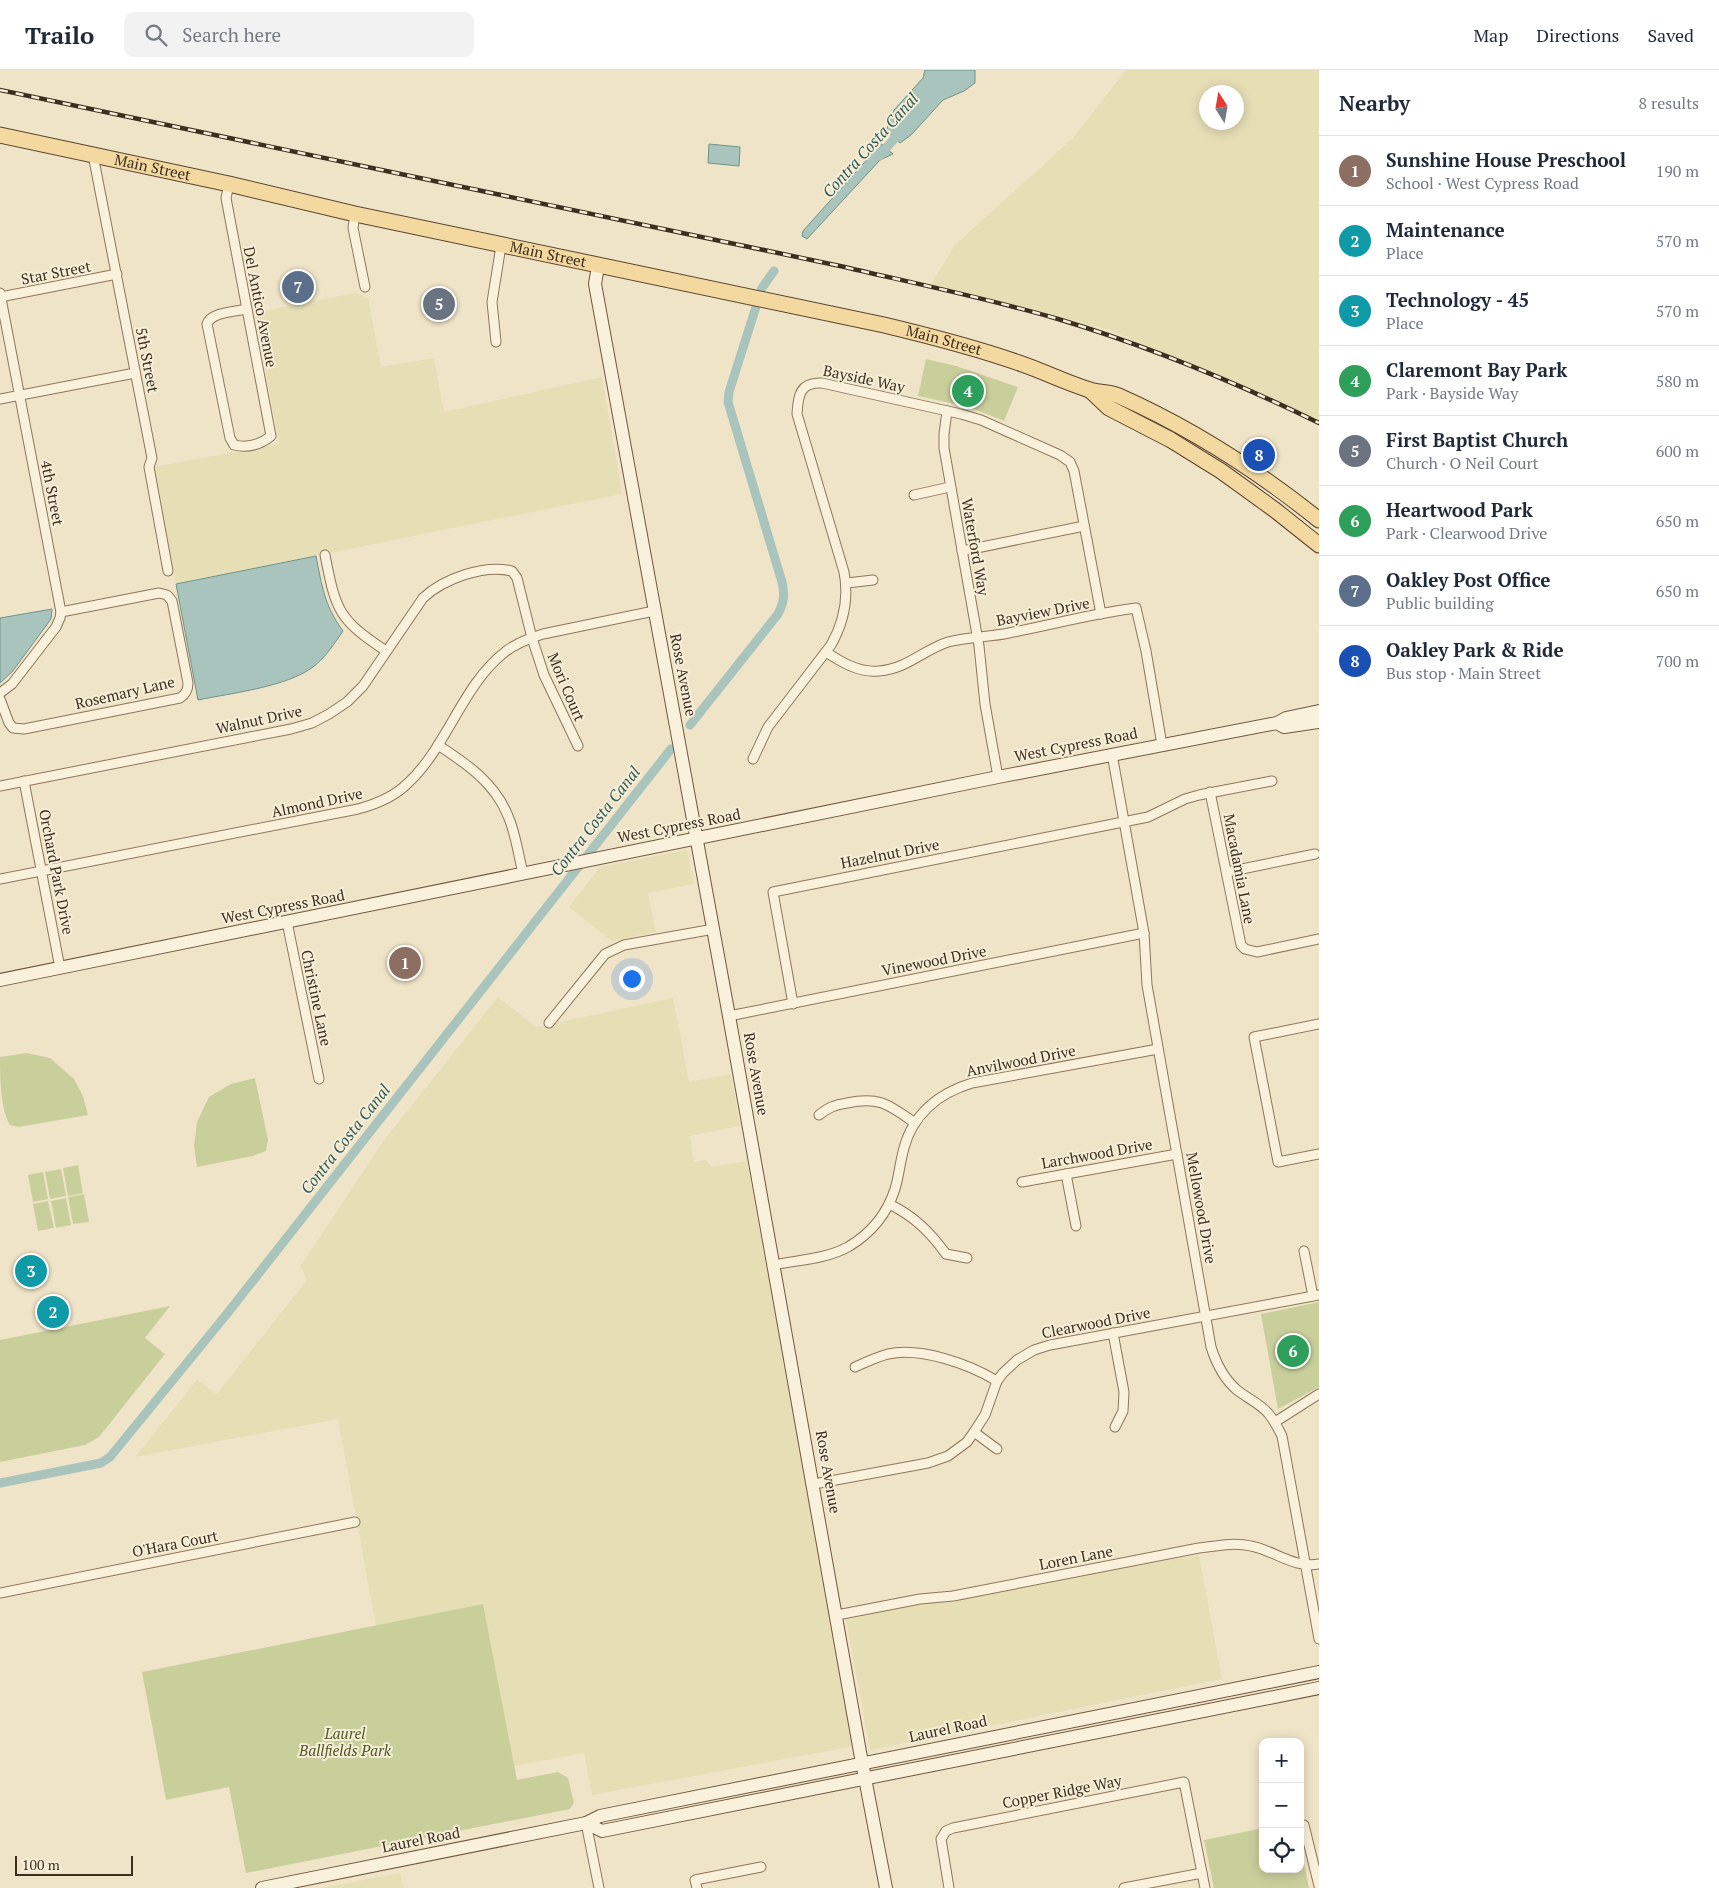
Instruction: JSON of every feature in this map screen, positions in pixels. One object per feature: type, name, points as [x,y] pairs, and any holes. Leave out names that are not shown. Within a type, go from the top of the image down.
[{"type":"main road","name":"Main Street","points":[[0,135],[229,184],[501,246],[884,325],[964,345],[1024,365],[1091,391],[1117,395],[1186,430],[1255,472],[1319,520]]},
{"type":"main road","name":"Main Street","points":[[1091,391],[1109,408],[1171,440],[1221,471],[1319,545]]},
{"type":"street","name":"5th Street","points":[[93,155],[152,458],[149,467],[168,571]]},
{"type":"street","name":"Del Antico Avenue","points":[[229,184],[226,198],[271,436],[264,442],[245,448],[234,445],[230,438],[207,324],[208,320],[213,316],[246,309]]},
{"type":"street","points":[[355,214],[353,228],[365,287]]},
{"type":"street","points":[[496,342],[492,302],[501,246]]},
{"type":"street","name":"Rose Avenue","points":[[598,266],[594,284],[730,1016],[862,1763],[886,1888]]},
{"type":"street","name":"Star Street","points":[[0,296],[116,274]]},
{"type":"street","name":"4th Street","points":[[0,296],[61,612]]},
{"type":"street","points":[[0,399],[135,373]]},
{"type":"street","name":"Bayside Way","points":[[753,758],[768,727],[826,652],[839,631],[844,614],[846,584],[797,414],[801,391],[812,382],[981,420],[1060,455],[1070,462],[1074,471],[1101,614]]},
{"type":"street","name":"Waterford Way","points":[[947,411],[944,448],[982,662],[985,704],[998,777]]},
{"type":"street","points":[[914,495],[950,487]]},
{"type":"street","points":[[962,551],[1084,526]]},
{"type":"street","points":[[325,555],[336,602],[343,616],[353,628],[386,651]]},
{"type":"street","name":"Walnut Drive","points":[[0,786],[291,729],[312,723],[347,702],[363,686],[423,598],[433,589],[457,577],[494,569],[512,571],[517,578],[532,638]]},
{"type":"street","points":[[846,584],[873,580]]},
{"type":"street","name":"Rosemary Lane","points":[[0,699],[9,723],[14,728],[24,729],[180,698],[188,689],[172,601],[166,595],[159,593],[61,612]]},
{"type":"street","name":"Bayview Drive","points":[[826,652],[847,664],[861,669],[877,671],[906,664],[932,648],[950,642],[1006,634],[1135,608],[1138,609],[1162,745]]},
{"type":"street","name":"Almond Drive","points":[[0,879],[376,804],[392,796],[408,784],[421,770],[484,672],[507,650],[532,638],[654,611]]},
{"type":"street","points":[[0,694],[12,684],[56,627],[61,612]]},
{"type":"street","name":"Mori Court","points":[[532,638],[550,691],[578,746]]},
{"type":"street","name":"West Cypress Road","points":[[0,980],[1112,754],[1277,723],[1286,718],[1319,711]]},
{"type":"street","name":"West Cypress Road","points":[[1277,723],[1284,727],[1319,722]]},
{"type":"street","points":[[438,746],[478,773],[501,802],[508,814],[513,830],[523,873]]},
{"type":"street","name":"Mellowood Drive","points":[[1112,754],[1144,933],[1147,985],[1206,1316],[1216,1362],[1224,1376],[1236,1389],[1261,1406],[1275,1422],[1285,1446],[1319,1639]]},
{"type":"street","name":"Orchard Park Drive","points":[[24,781],[60,968]]},
{"type":"street","points":[[1124,822],[1148,817],[1185,799],[1210,792],[1272,781]]},
{"type":"street","name":"Macadamia Lane","points":[[1210,792],[1241,945],[1246,949],[1257,952],[1319,939]]},
{"type":"street","name":"Hazelnut Drive","points":[[793,1004],[774,892],[1124,822]]},
{"type":"street","points":[[1227,872],[1315,854]]},
{"type":"street","name":"Christine Lane","points":[[287,922],[319,1079]]},
{"type":"street","points":[[549,1023],[605,954],[624,945],[714,929]]},
{"type":"street","name":"Vinewood Drive","points":[[730,1016],[1144,933]]},
{"type":"street","points":[[1319,1024],[1254,1037],[1278,1162],[1319,1154]]},
{"type":"street","name":"Anvilwood Drive","points":[[774,1265],[826,1255],[847,1248],[868,1233],[882,1216],[895,1190],[904,1147],[915,1123],[926,1108],[943,1095],[972,1083],[1158,1049]]},
{"type":"street","points":[[820,1115],[829,1106],[865,1099],[885,1104],[915,1123]]},
{"type":"street","name":"Larchwood Drive","points":[[1022,1182],[1177,1154]]},
{"type":"street","points":[[1066,1174],[1076,1226]]},
{"type":"street","points":[[889,1204],[919,1223],[935,1239],[946,1254],[967,1258]]},
{"type":"street","points":[[1304,1251],[1316,1296]]},
{"type":"street","name":"Clearwood Drive","points":[[814,1484],[928,1463],[948,1456],[966,1442],[985,1416],[997,1381],[1017,1360],[1034,1350],[1050,1345],[1316,1296]]},
{"type":"street","points":[[1113,1333],[1124,1392],[1123,1411],[1114,1427]]},
{"type":"street","points":[[855,1367],[888,1354],[906,1352],[923,1354],[970,1366],[997,1381]]},
{"type":"street","points":[[1275,1422],[1319,1394]]},
{"type":"street","points":[[974,1432],[997,1449]]},
{"type":"street","name":"O'Hara Court","points":[[0,1594],[355,1522]]},
{"type":"street","name":"Loren Lane","points":[[836,1615],[961,1594],[1199,1548],[1232,1544],[1252,1546],[1282,1558],[1306,1564],[1319,1564]]},
{"type":"street","name":"Laurel Road","points":[[262,1888],[586,1823],[600,1816],[1190,1696],[1319,1672]]},
{"type":"street","name":"Laurel Road","points":[[586,1823],[602,1831],[1319,1688]]},
{"type":"street","points":[[1160,1719],[1174,1711],[1190,1708],[1192,1704],[1190,1696]]},
{"type":"street","name":"Copper Ridge Way","points":[[949,1888],[941,1840],[946,1831],[953,1828],[1184,1782],[1202,1872]]},
{"type":"street","points":[[586,1823],[599,1888]]},
{"type":"street","points":[[1304,1826],[1319,1886]]},
{"type":"street","points":[[696,1884],[760,1867]]},
{"type":"street","points":[[1124,1888],[1202,1872],[1206,1888]]},
{"type":"shaded area","points":[[1126,70],[1319,70],[1319,426],[1263,396],[1110,330],[931,284],[955,245],[1073,138]]},
{"type":"shaded area","points":[[355,293],[368,298],[381,367],[434,358],[444,412],[602,377],[622,494],[176,584],[153,467],[279,444],[256,320],[258,312]]},
{"type":"shaded area","points":[[687,850],[694,884],[648,893],[656,932],[612,941],[569,907],[600,867]]},
{"type":"shaded area","points":[[498,997],[536,1027],[673,998],[689,1082],[731,1074],[740,1126],[690,1136],[694,1162],[706,1160],[711,1167],[747,1161],[855,1746],[592,1795],[584,1753],[514,1766],[483,1604],[376,1626],[338,1419],[135,1457],[197,1380],[217,1394],[307,1280],[301,1266],[385,1139]]},
{"type":"shaded area","points":[[1199,1555],[1222,1679],[870,1750],[846,1618]]},
{"type":"shaded area","points":[[400,1873],[403,1888],[321,1888]]},
{"type":"green space","points":[[926,359],[956,366],[1018,387],[1004,421],[969,407],[918,396]]},
{"type":"green space","points":[[27,1053],[50,1058],[74,1079],[83,1096],[88,1115],[19,1127],[10,1125],[2,1102],[0,1057]]},
{"type":"green space","points":[[255,1078],[268,1140],[266,1151],[253,1156],[197,1167],[194,1146],[197,1122],[209,1097],[231,1084]]},
{"type":"green space","points":[[78,1165],[83,1193],[68,1196],[63,1168]]},
{"type":"green space","points":[[61,1169],[66,1196],[50,1199],[45,1172]]},
{"type":"green space","points":[[43,1172],[48,1199],[33,1202],[28,1175]]},
{"type":"green space","points":[[84,1194],[89,1222],[73,1224],[68,1197]]},
{"type":"green space","points":[[66,1198],[71,1225],[56,1228],[51,1201]]},
{"type":"green space","points":[[48,1201],[54,1228],[38,1231],[33,1204]]},
{"type":"green space","points":[[1319,1302],[1319,1387],[1278,1409],[1261,1314]]},
{"type":"green space","points":[[170,1306],[145,1338],[165,1354],[99,1437],[85,1445],[0,1462],[0,1340]]},
{"type":"green space","name":"Laurel Ballfields Park","points":[[483,1604],[517,1780],[558,1772],[568,1778],[574,1803],[570,1809],[246,1873],[229,1787],[166,1800],[142,1672]]},
{"type":"green space","points":[[1259,1829],[1259,1873],[1304,1873],[1304,1863],[1309,1888],[1214,1888],[1204,1840]]},
{"type":"water","points":[[925,70],[975,70],[975,83],[964,91],[943,100],[911,135],[900,143],[886,131],[894,110],[923,78]]},
{"type":"water","points":[[877,140],[893,154],[880,160],[807,239],[802,236],[803,231],[871,155]]},
{"type":"water","points":[[709,144],[740,147],[739,166],[708,163]]},
{"type":"water","points":[[316,556],[328,604],[343,631],[326,655],[313,667],[288,680],[198,700],[176,584]]},
{"type":"water","points":[[52,609],[51,619],[12,672],[0,683],[0,618]]},
{"type":"waterway","name":"Contra Costa Canal","points":[[879,156],[902,130]]},
{"type":"waterway","name":"Contra Costa Canal","points":[[690,725],[778,614],[782,606],[782,582],[728,402],[729,392],[762,288],[774,271]]},
{"type":"waterway","name":"Contra Costa Canal","points":[[0,1483],[101,1463],[110,1457],[226,1315],[671,749]]},
{"type":"railway","points":[[0,90],[840,266],[1004,304],[1058,319],[1158,353],[1223,379],[1319,423]]},
{"type":"place","name":"Oakley Post Office","points":[[298,287]]},
{"type":"place","name":"First Baptist Church","points":[[439,304]]},
{"type":"place","name":"Claremont Bay Park","points":[[968,391]]},
{"type":"place","name":"Oakley Park & Ride","points":[[1259,455]]},
{"type":"place","name":"Sunshine House Preschool","points":[[405,963]]},
{"type":"place","name":"Technology - 45","points":[[31,1271]]},
{"type":"place","name":"Maintenance","points":[[53,1312]]},
{"type":"place","name":"Heartwood Park","points":[[1293,1351]]}]
